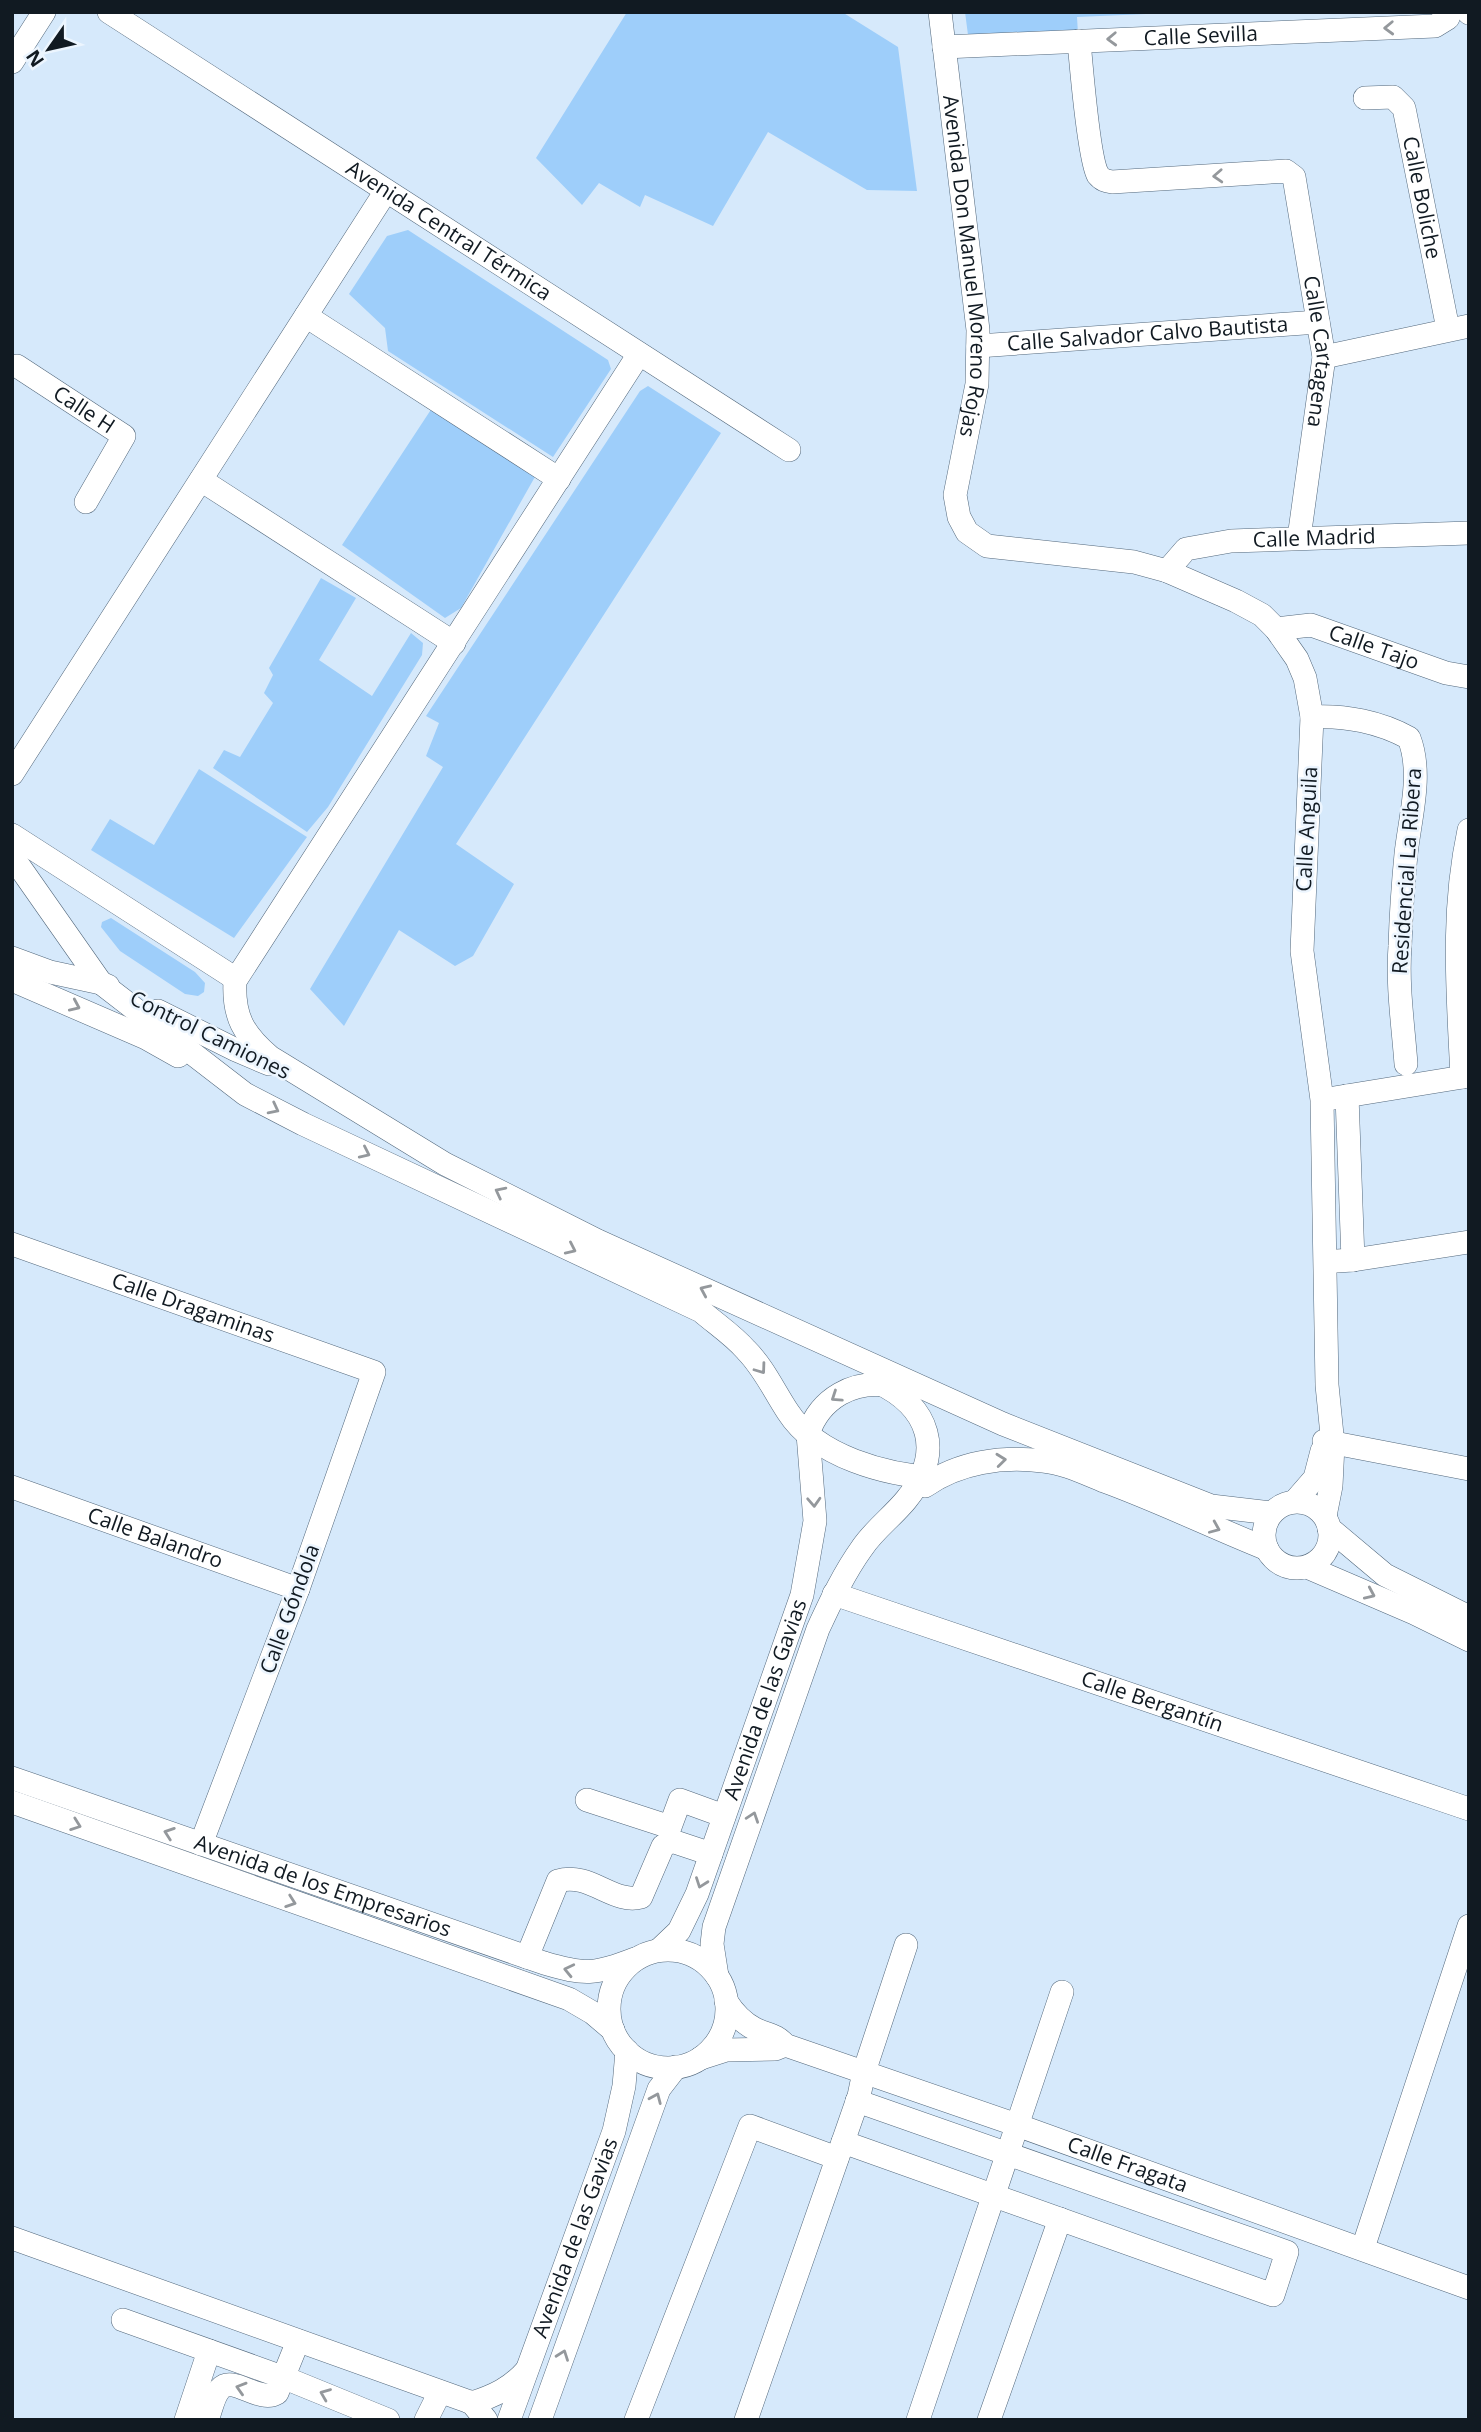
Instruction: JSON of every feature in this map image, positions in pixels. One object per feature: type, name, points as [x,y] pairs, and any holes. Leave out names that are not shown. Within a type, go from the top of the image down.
[{"type":"street","points":[[12,62],[44,12]]},
{"type":"street","name":"Avenida Central Térmica","points":[[109,12],[789,450]]},
{"type":"street","name":"Avenida Don Manuel Moreno Rojas","points":[[940,12],[978,330],[977,384],[955,495],[959,517]]},
{"type":"street","name":"Calle Sevilla","points":[[944,47],[1435,26],[1448,18],[1450,12]]},
{"type":"street","name":"Calle Cartagena","points":[[1079,41],[1089,129],[1096,172],[1100,178],[1112,182],[1286,171],[1296,182],[1324,358],[1299,538]]},
{"type":"street","name":"Calle Boliche","points":[[1365,98],[1392,97],[1404,108],[1459,328]]},
{"type":"street","points":[[12,774],[386,191]]},
{"type":"street","points":[[306,316],[559,479]]},
{"type":"street","name":"Calle Salvador Calvo Bautista","points":[[978,346],[1318,322]]},
{"type":"street","points":[[1324,358],[1459,328]]},
{"type":"street","points":[[639,354],[236,980],[234,999],[240,1021],[251,1041],[270,1057],[444,1164],[598,1241],[904,1380],[1055,1444],[1211,1506],[1271,1513]]},
{"type":"street","name":"Calle H","points":[[14,367],[124,436],[86,502]]},
{"type":"street","points":[[201,480],[454,642]]},
{"type":"street","name":"Calle Anguila","points":[[959,517],[967,531],[988,546],[1134,562],[1167,570],[1236,601],[1262,615],[1276,629],[1297,659],[1305,678],[1312,717],[1302,951],[1322,1100],[1331,1486],[1327,1522]]},
{"type":"street","name":"Calle Madrid","points":[[1167,570],[1186,549],[1231,541],[1469,533]]},
{"type":"street","name":"Calle Tajo","points":[[1276,629],[1311,625],[1446,673],[1469,677]]},
{"type":"street","name":"Residencial La Ribera","points":[[1312,717],[1335,716],[1355,720],[1396,731],[1409,738],[1415,765],[1414,792],[1406,852],[1399,977],[1406,1063]]},
{"type":"street","points":[[1322,1100],[1465,1077],[1463,955],[1457,907],[1469,830]]},
{"type":"street","points":[[12,835],[236,980]]},
{"type":"street","points":[[12,856],[101,983],[245,1094]]},
{"type":"street","points":[[12,958],[50,972],[101,983]]},
{"type":"street","points":[[12,980],[146,1038],[303,1124],[701,1311],[745,1348],[763,1371],[789,1414],[808,1434],[840,1455],[879,1469],[928,1478],[980,1462],[1014,1459],[1058,1463],[1267,1549],[1279,1563],[1297,1569],[1307,1567],[1326,1552],[1331,1536],[1327,1522]]},
{"type":"street","name":"Control Camiones","points":[[101,983],[236,1050],[320,1087]]},
{"type":"street","points":[[1347,1096],[1353,1260]]},
{"type":"street","points":[[1324,1261],[1353,1260],[1469,1242]]},
{"type":"street","name":"Calle Dragaminas","points":[[12,1244],[374,1372]]},
{"type":"street","points":[[732,1302],[753,1320],[789,1341],[881,1384],[903,1390],[996,1431],[1055,1444]]},
{"type":"street","name":"Calle Góndola","points":[[201,1844],[299,1589],[374,1372]]},
{"type":"street","points":[[808,1434],[820,1410],[834,1397],[854,1387],[881,1384]]},
{"type":"street","name":"Avenida de las Gavias","points":[[717,1976],[712,1944],[714,1927],[818,1629],[834,1594],[862,1547],[928,1478],[928,1443],[924,1425],[911,1404],[881,1384]]},
{"type":"street","name":"Avenida de las Gavias","points":[[659,1950],[679,1931],[697,1894],[802,1595],[815,1521],[808,1434]]},
{"type":"street","points":[[1328,1443],[1469,1469]]},
{"type":"street","name":"Calle Anguila","points":[[1295,1501],[1315,1478],[1328,1443]]},
{"type":"street","name":"Calle Balandro","points":[[12,1487],[299,1589]]},
{"type":"street","points":[[1267,1549],[1264,1531],[1271,1513],[1286,1503],[1295,1501],[1312,1505],[1385,1575],[1469,1617]]},
{"type":"street","points":[[1307,1567],[1469,1640]]},
{"type":"street","name":"Calle Bergantín","points":[[834,1594],[1469,1809]]},
{"type":"street","name":"Avenida de los Empresarios","points":[[12,1778],[577,1972],[595,1973],[635,1959]]},
{"type":"street","points":[[587,1800],[671,1834],[711,1854]]},
{"type":"street","points":[[527,1957],[558,1881],[569,1878],[631,1900],[641,1897],[671,1834],[680,1800],[724,1816]]},
{"type":"street","name":"Avenida de los Empresarios","points":[[12,1802],[569,1999],[613,2029]]},
{"type":"street","points":[[1363,2248],[1469,1926]]},
{"type":"street","points":[[746,2420],[857,2101],[906,1945]]},
{"type":"street","points":[[659,1950],[673,1950],[698,1958],[717,1976],[726,2001],[724,2027],[701,2058],[676,2067],[650,2065],[627,2051],[613,2029],[609,2004],[617,1978],[635,1959],[659,1950]]},
{"type":"street","points":[[918,2420],[1062,1992]]},
{"type":"street","name":"Calle Fragata","points":[[726,2001],[745,2023],[778,2037],[785,2045],[1017,2124],[1469,2288]]},
{"type":"street","name":"Calle Fragata","points":[[701,2058],[726,2050],[775,2049],[785,2045]]},
{"type":"street","name":"Avenida de las Gavias","points":[[509,2420],[614,2131],[624,2086],[627,2051]]},
{"type":"street","name":"Avenida de las Gavias","points":[[540,2420],[659,2089],[676,2067]]},
{"type":"street","points":[[636,2420],[750,2126],[994,2196],[1273,2295],[1287,2252],[857,2101]]},
{"type":"street","points":[[989,2420],[1060,2219]]},
{"type":"street","points":[[12,2238],[440,2392],[479,2411],[518,2380],[528,2368]]},
{"type":"street","points":[[171,2337],[184,2300]]},
{"type":"street","points":[[123,2320],[285,2378],[388,2420]]},
{"type":"street","points":[[207,2420],[221,2387],[234,2385],[269,2397],[280,2389],[298,2341]]},
{"type":"street","points":[[186,2420],[209,2351]]},
{"type":"street","points":[[426,2420],[440,2392]]},
{"type":"shaded area","points":[[627,12],[842,12],[898,47],[917,191],[867,190],[768,132],[713,226],[645,195],[640,207],[599,183],[582,205],[536,158]]},
{"type":"shaded area","points":[[965,12],[1192,12],[1077,17],[1078,34],[968,35]]},
{"type":"shaded area","points":[[408,230],[608,360],[611,369],[553,457],[388,351],[385,328],[349,294],[387,236]]},
{"type":"shaded area","points":[[648,386],[721,433],[456,844],[514,884],[473,956],[455,966],[399,930],[344,1026],[310,989],[443,767],[426,756],[439,723],[426,716],[640,391]]},
{"type":"shaded area","points":[[434,405],[536,475],[461,608],[445,618],[342,545]]},
{"type":"shaded area","points":[[321,578],[356,598],[319,660],[372,696],[411,633],[423,643],[422,655],[328,807],[307,832],[213,768],[224,750],[240,757],[273,703],[264,693],[273,675],[269,668]]},
{"type":"shaded area","points":[[199,769],[307,837],[234,938],[91,850],[110,819],[154,845]]},
{"type":"shaded area","points":[[111,918],[195,972],[205,983],[204,992],[198,996],[185,994],[120,951],[101,927],[102,922]]}]
